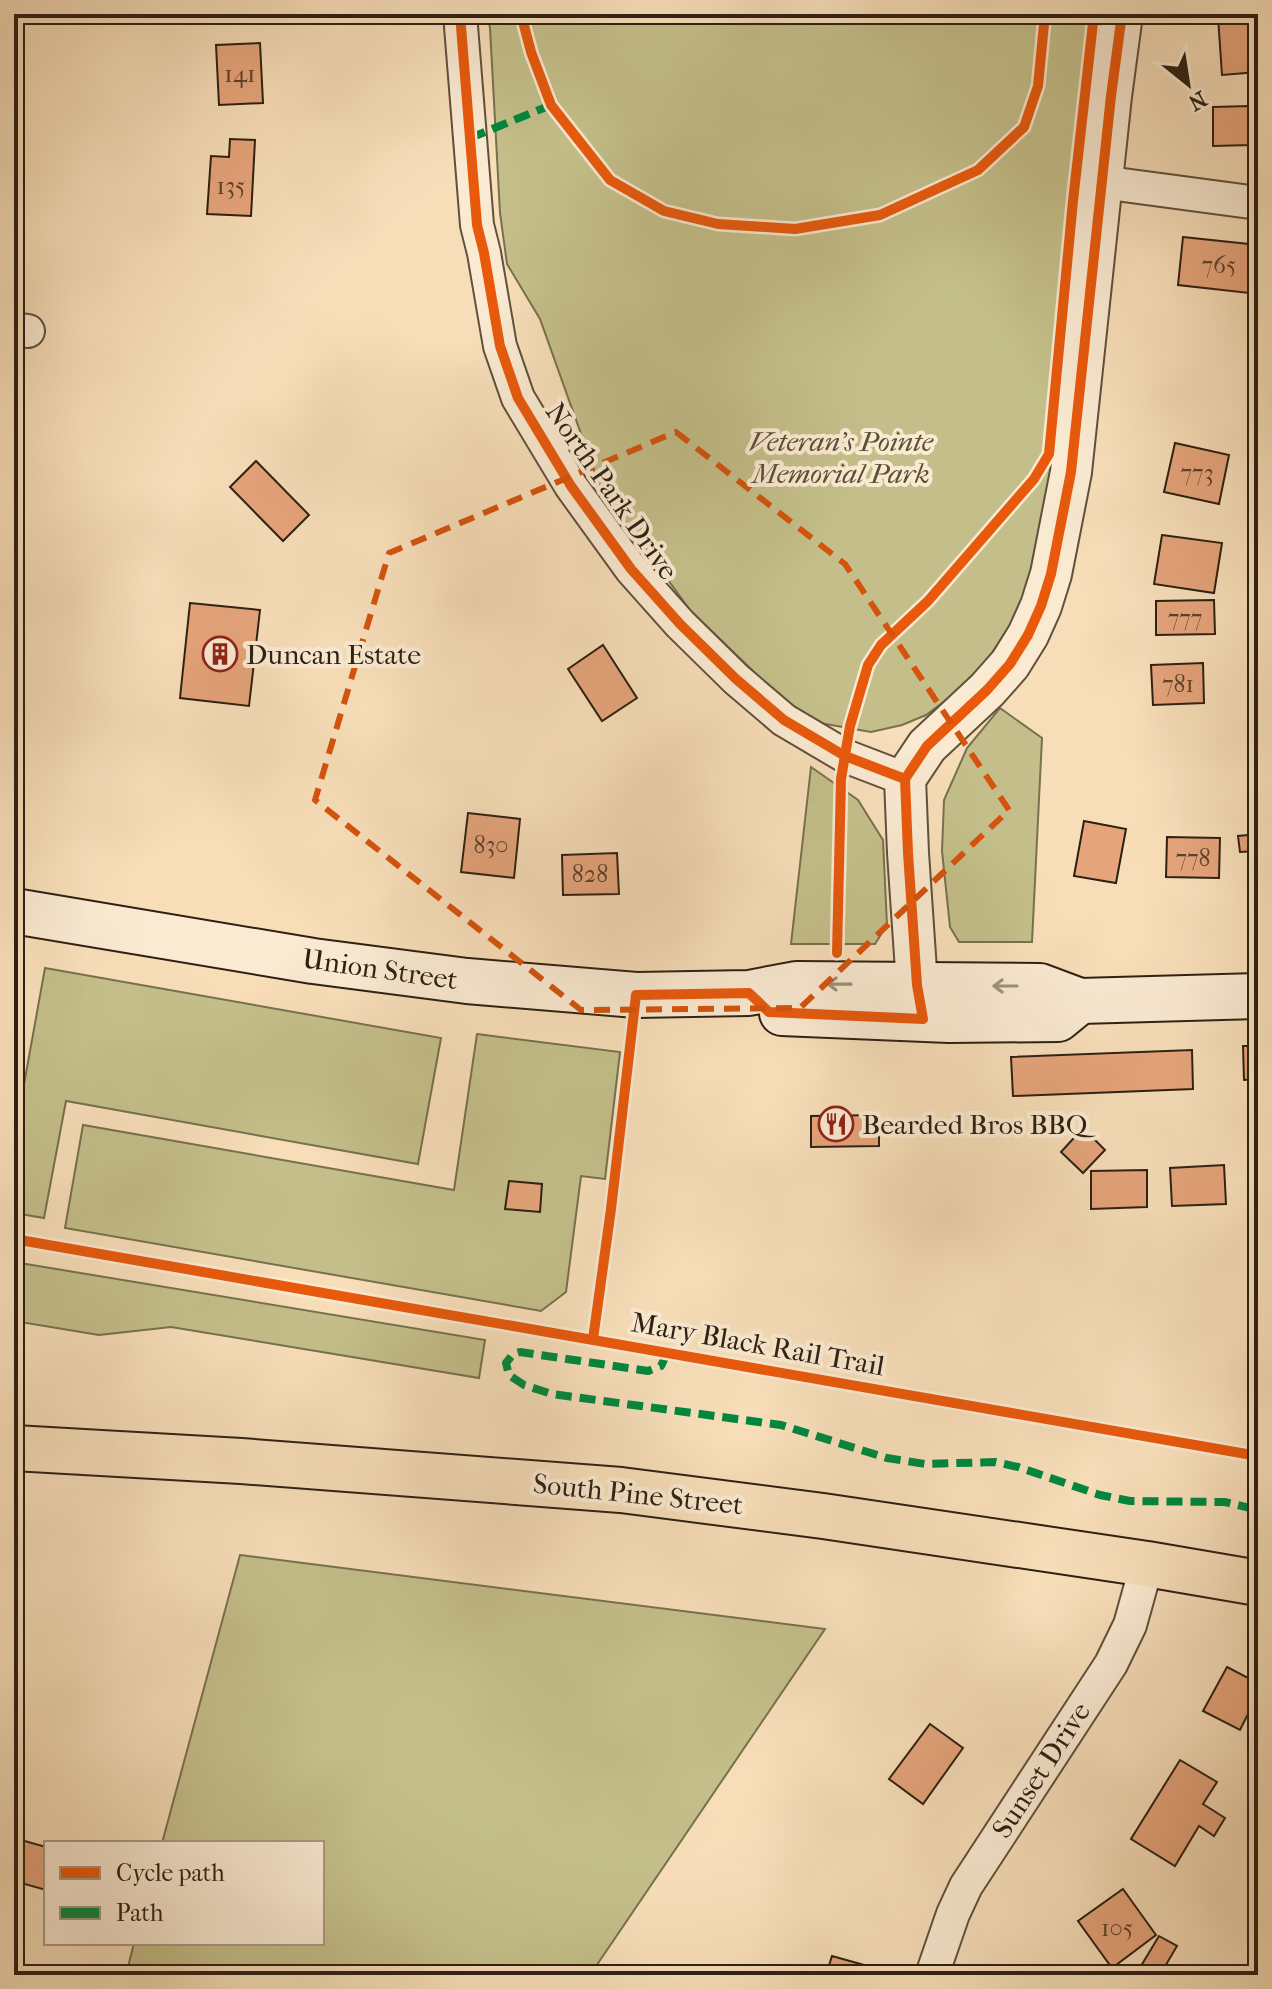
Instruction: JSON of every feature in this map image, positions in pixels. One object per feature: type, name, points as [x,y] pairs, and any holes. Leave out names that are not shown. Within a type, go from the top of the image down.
[{"type":"highway","name":"South Pine Street","points":[[14,1448],[256,1462],[621,1490],[823,1516],[1258,1583]]},
{"type":"main road","name":"Union Street","points":[[14,911],[313,961],[467,981],[636,995],[749,993],[769,1012],[920,1002],[1058,1019],[1080,1001],[1258,996]]},
{"type":"street","name":"North Park Drive","points":[[460,14],[477,225],[500,346],[518,398],[571,486],[631,569],[680,624],[736,679],[784,720],[845,756],[905,779]]},
{"type":"street","points":[[920,1002],[905,779],[927,746],[1010,664],[1028,635],[1051,574],[1071,472],[1122,14]]},
{"type":"street","points":[[1101,182],[1258,203]]},
{"type":"street","name":"Sunset Drive","points":[[932,1975],[966,1886],[1111,1664],[1130,1625],[1147,1564]]},
{"type":"highlighted area","points":[[676,432],[845,564],[1009,810],[800,1008],[581,1010],[315,800],[389,553]]},
{"type":"green space","name":"Veteran's Pointe Memorial Park","points":[[487,14],[1100,14],[1055,472],[1037,563],[1015,617],[976,678],[926,715],[902,725],[871,732],[820,723],[781,698],[690,610],[600,487],[540,319],[507,264],[500,213]]},
{"type":"green space","points":[[1000,708],[1042,738],[1032,942],[959,942],[950,927],[942,851],[944,800],[967,748]]},
{"type":"green space","points":[[811,767],[858,800],[883,840],[887,925],[875,944],[791,944]]},
{"type":"green space","points":[[45,968],[441,1038],[418,1164],[66,1101],[44,1218],[14,1213],[14,1101],[21,1101]]},
{"type":"green space","points":[[477,1034],[620,1052],[605,1179],[581,1176],[566,1292],[541,1311],[65,1228],[83,1125],[454,1190]]},
{"type":"green space","points":[[14,1262],[485,1340],[479,1378],[171,1327],[99,1335],[14,1321]]},
{"type":"green space","points":[[240,1555],[825,1629],[590,1975],[126,1975],[134,1945],[324,1945],[324,1841],[163,1841]]},
{"type":"building","points":[[1257,15],[1258,72],[1222,75],[1218,17]]},
{"type":"building","points":[[260,43],[263,103],[219,105],[216,45]]},
{"type":"building","points":[[1250,106],[1251,145],[1213,146],[1213,107]]},
{"type":"building","points":[[230,139],[255,140],[251,216],[207,214],[211,156],[229,157]]},
{"type":"building","points":[[1183,237],[1258,245],[1258,294],[1178,285]]},
{"type":"building","points":[[1175,443],[1229,455],[1219,504],[1164,492]]},
{"type":"building","points":[[256,461],[309,515],[283,541],[230,487]]},
{"type":"building","points":[[1162,535],[1222,543],[1214,593],[1154,584]]},
{"type":"building","points":[[1214,600],[1215,634],[1156,635],[1156,601]]},
{"type":"building","name":"Duncan Estate","points":[[190,603],[260,610],[249,706],[180,698]]},
{"type":"building","points":[[603,645],[637,698],[602,721],[568,669]]},
{"type":"building","points":[[1203,663],[1204,703],[1153,705],[1151,665]]},
{"type":"building","points":[[468,813],[520,819],[514,878],[461,872]]},
{"type":"building","points":[[1084,821],[1126,829],[1116,883],[1074,876]]},
{"type":"building","points":[[1258,834],[1258,851],[1240,852],[1238,836]]},
{"type":"building","points":[[1167,837],[1220,838],[1219,878],[1166,877]]},
{"type":"building","points":[[617,853],[619,894],[563,895],[562,855]]},
{"type":"building","points":[[1243,1046],[1258,1046],[1258,1079],[1244,1080]]},
{"type":"building","points":[[1192,1050],[1193,1089],[1013,1096],[1011,1057]]},
{"type":"building","points":[[879,1115],[879,1146],[811,1147],[811,1116]]},
{"type":"building","points":[[1083,1128],[1105,1150],[1083,1173],[1061,1152]]},
{"type":"building","points":[[1224,1165],[1226,1204],[1172,1206],[1170,1168]]},
{"type":"building","points":[[1147,1170],[1147,1207],[1091,1209],[1091,1171]]},
{"type":"building","points":[[509,1181],[542,1184],[540,1212],[505,1209]]},
{"type":"building","points":[[1227,1667],[1258,1683],[1258,1694],[1240,1730],[1203,1711]]},
{"type":"building","points":[[930,1724],[963,1748],[923,1804],[889,1779]]},
{"type":"building","points":[[1180,1760],[1217,1782],[1203,1804],[1225,1818],[1214,1836],[1199,1826],[1175,1866],[1131,1839]]},
{"type":"building","points":[[14,1838],[44,1846],[44,1889],[14,1881]]},
{"type":"building","points":[[1123,1889],[1156,1935],[1112,1968],[1078,1921]]},
{"type":"building","points":[[1159,1936],[1177,1946],[1160,1975],[1157,1975],[1141,1966]]},
{"type":"building","points":[[832,1956],[864,1965],[861,1975],[826,1975]]},
{"type":"marked path","points":[[470,138],[551,105]]},
{"type":"marked path","points":[[667,1353],[661,1366],[648,1371],[520,1352],[513,1354],[506,1363],[509,1375],[524,1385],[552,1394],[781,1425],[887,1458],[925,1464],[995,1462],[1100,1495],[1130,1501],[1225,1502],[1258,1510]]},
{"type":"cycle path","points":[[460,14],[477,225],[500,346],[518,398],[571,486],[631,569],[680,624],[736,679],[784,720],[845,756],[905,779]]},
{"type":"cycle path","points":[[521,14],[531,52],[551,105],[610,180],[664,211],[718,224],[795,229],[880,215],[978,170],[1024,127],[1038,86],[1045,14]]},
{"type":"cycle path","points":[[837,953],[841,779],[850,726],[868,665],[881,645],[928,601],[1034,479],[1049,454],[1094,14]]},
{"type":"cycle path","points":[[593,1339],[636,995],[749,993],[769,1012],[923,1019],[917,985],[905,779],[927,746],[1010,664],[1028,635],[1051,574],[1071,472],[1122,14]]},
{"type":"cycle path","name":"Mary Black Rail Trail","points":[[14,1239],[1258,1456]]},
{"type":"place","name":"Duncan Estate","points":[[220,654]]},
{"type":"place","name":"Bearded Bros BBQ","points":[[836,1124]]}]
